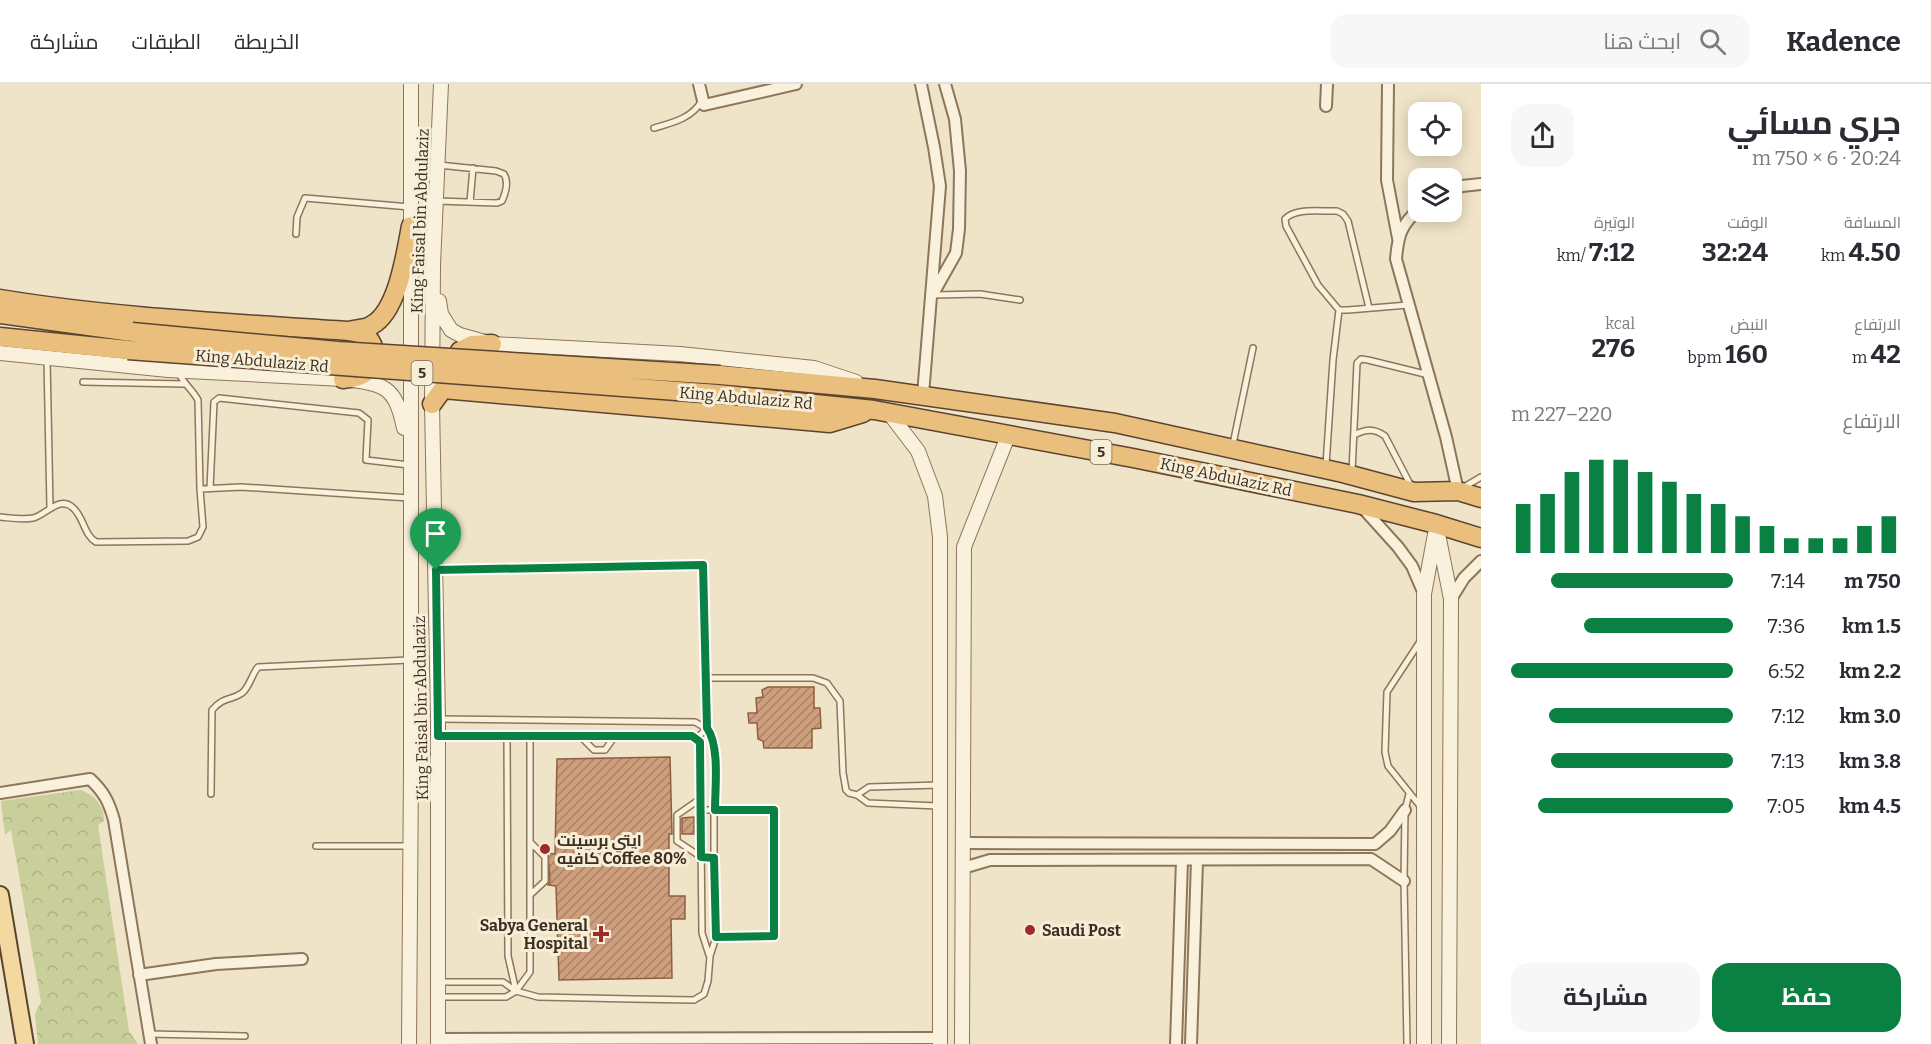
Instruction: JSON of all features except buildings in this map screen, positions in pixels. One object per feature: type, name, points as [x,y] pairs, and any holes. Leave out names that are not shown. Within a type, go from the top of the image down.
[{"type":"highway","points":[[349,331],[373,325],[386,311],[397,289],[411,226]]},
{"type":"highway","points":[[0,299],[134,315],[361,333],[374,347],[374,363],[365,374],[343,379]]},
{"type":"highway","name":"King Abdulaziz Rd","points":[[0,314],[132,332],[349,352],[720,375],[923,395],[1115,423],[1326,469],[1414,492],[1458,491],[1481,498]]},
{"type":"highway","name":"King Abdulaziz Rd","points":[[0,337],[128,350],[717,394],[882,411],[1133,458],[1358,504],[1481,538]]},
{"type":"highway","points":[[485,392],[463,382],[456,367],[457,357],[460,351],[472,345],[492,344]]},
{"type":"highway","points":[[432,404],[443,389],[830,423],[882,411]]},
{"type":"main road","points":[[0,895],[25,1044]]},
{"type":"street","name":"King Faisal bin Abdulaziz","points":[[409,1044],[411,84]]},
{"type":"street","name":"King Faisal bin Abdulaziz","points":[[438,1042],[438,719],[432,404],[433,265],[441,84]]},
{"type":"street","points":[[699,84],[704,105],[796,84]]},
{"type":"street","points":[[921,84],[940,186],[933,295],[923,395]]},
{"type":"street","points":[[933,295],[956,253],[959,230],[959,161],[955,119],[945,84]]},
{"type":"street","points":[[1326,106],[1327,84]]},
{"type":"street","points":[[1388,84],[1386,180],[1398,238],[1396,259],[1446,437],[1458,491]]},
{"type":"street","points":[[1462,186],[1481,184]]},
{"type":"street","points":[[1398,238],[1408,219]]},
{"type":"street","points":[[433,265],[441,314],[451,330],[460,335],[492,344],[680,354],[814,368],[874,389]]},
{"type":"street","points":[[0,352],[47,359],[177,371],[343,379],[377,384],[392,393],[400,410],[410,458]]},
{"type":"street","points":[[438,1042],[940,1041],[940,537],[934,496],[918,451],[882,411]]},
{"type":"street","points":[[962,1044],[964,547],[1008,436]]},
{"type":"street","points":[[1358,504],[1398,547],[1412,566],[1424,594]]},
{"type":"street","points":[[1424,1044],[1424,594],[1436,524]]},
{"type":"street","points":[[1436,524],[1451,599],[1449,1044]]},
{"type":"street","points":[[1451,599],[1464,578],[1481,561]]},
{"type":"street","points":[[0,793],[90,780],[102,790],[109,801],[150,1039]]},
{"type":"street","points":[[963,843],[1375,844],[1390,831],[1405,810]]},
{"type":"street","points":[[963,868],[990,860],[1371,859],[1404,880]]},
{"type":"street","points":[[1176,1044],[1182,861]]},
{"type":"street","points":[[1191,1044],[1197,861]]},
{"type":"street","points":[[1425,873],[1450,874]]},
{"type":"street","points":[[139,975],[216,964],[302,959]]},
{"type":"lane","points":[[654,128],[674,123],[689,115],[699,107],[702,99]]},
{"type":"lane","points":[[437,201],[497,203],[502,201],[506,194],[507,179],[504,174],[496,171],[439,165]]},
{"type":"lane","points":[[470,202],[473,168]]},
{"type":"lane","points":[[296,234],[297,217],[305,198],[411,207]]},
{"type":"lane","points":[[1326,469],[1333,360],[1339,310],[1318,285],[1286,226],[1285,219],[1289,215],[1296,212],[1337,211],[1343,214],[1348,221],[1369,308]]},
{"type":"lane","points":[[933,295],[980,294],[1020,300]]},
{"type":"lane","points":[[1339,310],[1408,305]]},
{"type":"lane","points":[[1232,449],[1253,348]]},
{"type":"lane","points":[[47,359],[50,508]]},
{"type":"lane","points":[[1352,475],[1357,363],[1361,359],[1428,375]]},
{"type":"lane","points":[[0,517],[36,517],[50,508],[68,504],[74,508],[86,531],[96,542],[188,541],[198,537],[203,527],[198,400],[193,391],[184,384],[177,371]]},
{"type":"lane","points":[[83,382],[184,384]]},
{"type":"lane","points":[[210,488],[214,402],[219,398],[359,413],[368,420],[366,460],[410,458]]},
{"type":"lane","points":[[1353,435],[1371,429],[1378,430],[1385,436],[1414,492]]},
{"type":"lane","points":[[1458,491],[1481,477]]},
{"type":"lane","points":[[200,489],[241,487],[410,498]]},
{"type":"lane","points":[[436,570],[703,565],[707,728],[696,739]]},
{"type":"lane","points":[[1424,636],[1387,692],[1385,752],[1388,766],[1425,812]]},
{"type":"lane","points":[[211,794],[212,710],[219,702],[243,693],[258,667],[411,660]]},
{"type":"lane","points":[[706,678],[813,678],[827,683],[840,701],[844,787],[849,793],[857,795],[868,803],[939,806]]},
{"type":"lane","points":[[438,719],[694,722],[707,728],[712,735],[714,752],[716,937],[710,956],[708,981],[704,994],[694,1000],[538,997],[516,991],[503,982],[439,982]]},
{"type":"lane","points":[[438,736],[683,735],[692,736],[700,742],[702,933],[710,956]]},
{"type":"lane","points":[[507,736],[508,956],[516,991]]},
{"type":"lane","points":[[439,997],[506,997],[516,991],[530,972],[530,736]]},
{"type":"lane","points":[[581,737],[594,750],[605,750],[615,736]]},
{"type":"lane","points":[[857,795],[869,787],[940,785]]},
{"type":"lane","points":[[1407,1044],[1404,880],[1405,810],[1409,794]]},
{"type":"lane","points":[[700,799],[677,815],[677,841],[701,857],[714,858]]},
{"type":"lane","points":[[700,810],[774,810],[774,936],[716,937]]},
{"type":"lane","points":[[530,842],[545,857],[545,881],[530,895]]},
{"type":"lane","points":[[316,846],[411,846]]},
{"type":"lane","points":[[150,1039],[245,1036]]},
{"type":"green space","points":[[81,790],[98,802],[103,811],[104,821],[98,825],[129,1031],[138,1044],[38,1044],[35,1014],[41,1002],[11,830],[5,835],[1,801]]},
{"type":"place","name":"ايتي برسينت كافيه Coffee 80%","points":[[545,849]]},
{"type":"place","name":"Saudi Post","points":[[1030,930]]},
{"type":"place","name":"Sabya General Hospital","points":[[601,934]]},
{"type":"route","points":[[703,565],[707,728],[712,735],[714,752],[715,810],[774,810],[774,936],[716,937],[714,858],[701,857],[700,742],[692,736],[438,736],[436,570],[703,565]]}]
